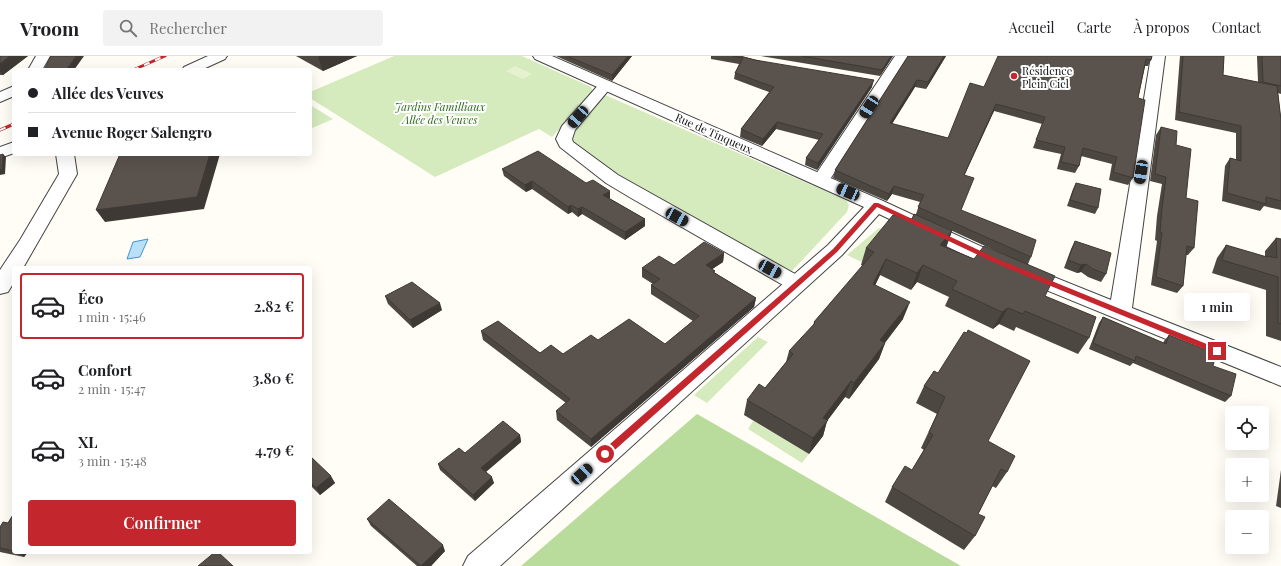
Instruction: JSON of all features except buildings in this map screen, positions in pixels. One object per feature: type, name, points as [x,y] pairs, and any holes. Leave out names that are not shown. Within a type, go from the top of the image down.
[{"type":"street","points":[[37,68],[43,56]]},
{"type":"street","points":[[193,68],[220,56]]},
{"type":"street","name":"Rue de Tinqueux","points":[[540,56],[821,180],[998,262],[1121,303],[1281,377]]},
{"type":"street","points":[[821,180],[902,56]]},
{"type":"street","points":[[1121,303],[1158,56]]},
{"type":"street","points":[[870,80],[885,83]]},
{"type":"street","points":[[606,85],[568,130],[564,139],[566,144],[612,179],[797,284]]},
{"type":"street","points":[[0,98],[12,91]]},
{"type":"street","points":[[0,153],[12,148]]},
{"type":"street","points":[[14,266],[68,174],[65,156]]},
{"type":"street","points":[[478,566],[797,284],[881,207]]},
{"type":"street","points":[[0,288],[12,269]]},
{"type":"green space","name":"Jardins Familliaux Allée des Veuves","points":[[394,56],[522,56],[591,87],[593,92],[552,137],[539,129],[435,177],[312,99],[312,91]]},
{"type":"green space","points":[[515,66],[532,74],[523,79],[506,71]]},
{"type":"green space","points":[[605,95],[846,200],[849,205],[847,212],[792,271],[692,223],[572,145],[571,138],[577,127]]},
{"type":"green space","points":[[312,106],[333,119],[312,128]]},
{"type":"green space","points":[[879,228],[888,231],[880,271],[847,255]]},
{"type":"green space","points":[[758,337],[768,342],[707,403],[694,395]]},
{"type":"green space","points":[[697,414],[961,566],[521,566]]},
{"type":"green space","points":[[753,421],[809,454],[802,463],[748,429]]},
{"type":"water","points":[[148,239],[140,257],[127,259],[133,242]]},
{"type":"railway","points":[[138,68],[165,56]]},
{"type":"railway","points":[[0,130],[12,125]]},
{"type":"place","name":"Résidence Plein Ciel","points":[[1014,76]]},
{"type":"route","points":[[605,454],[835,250],[876,205],[998,262],[1217,351]]}]
